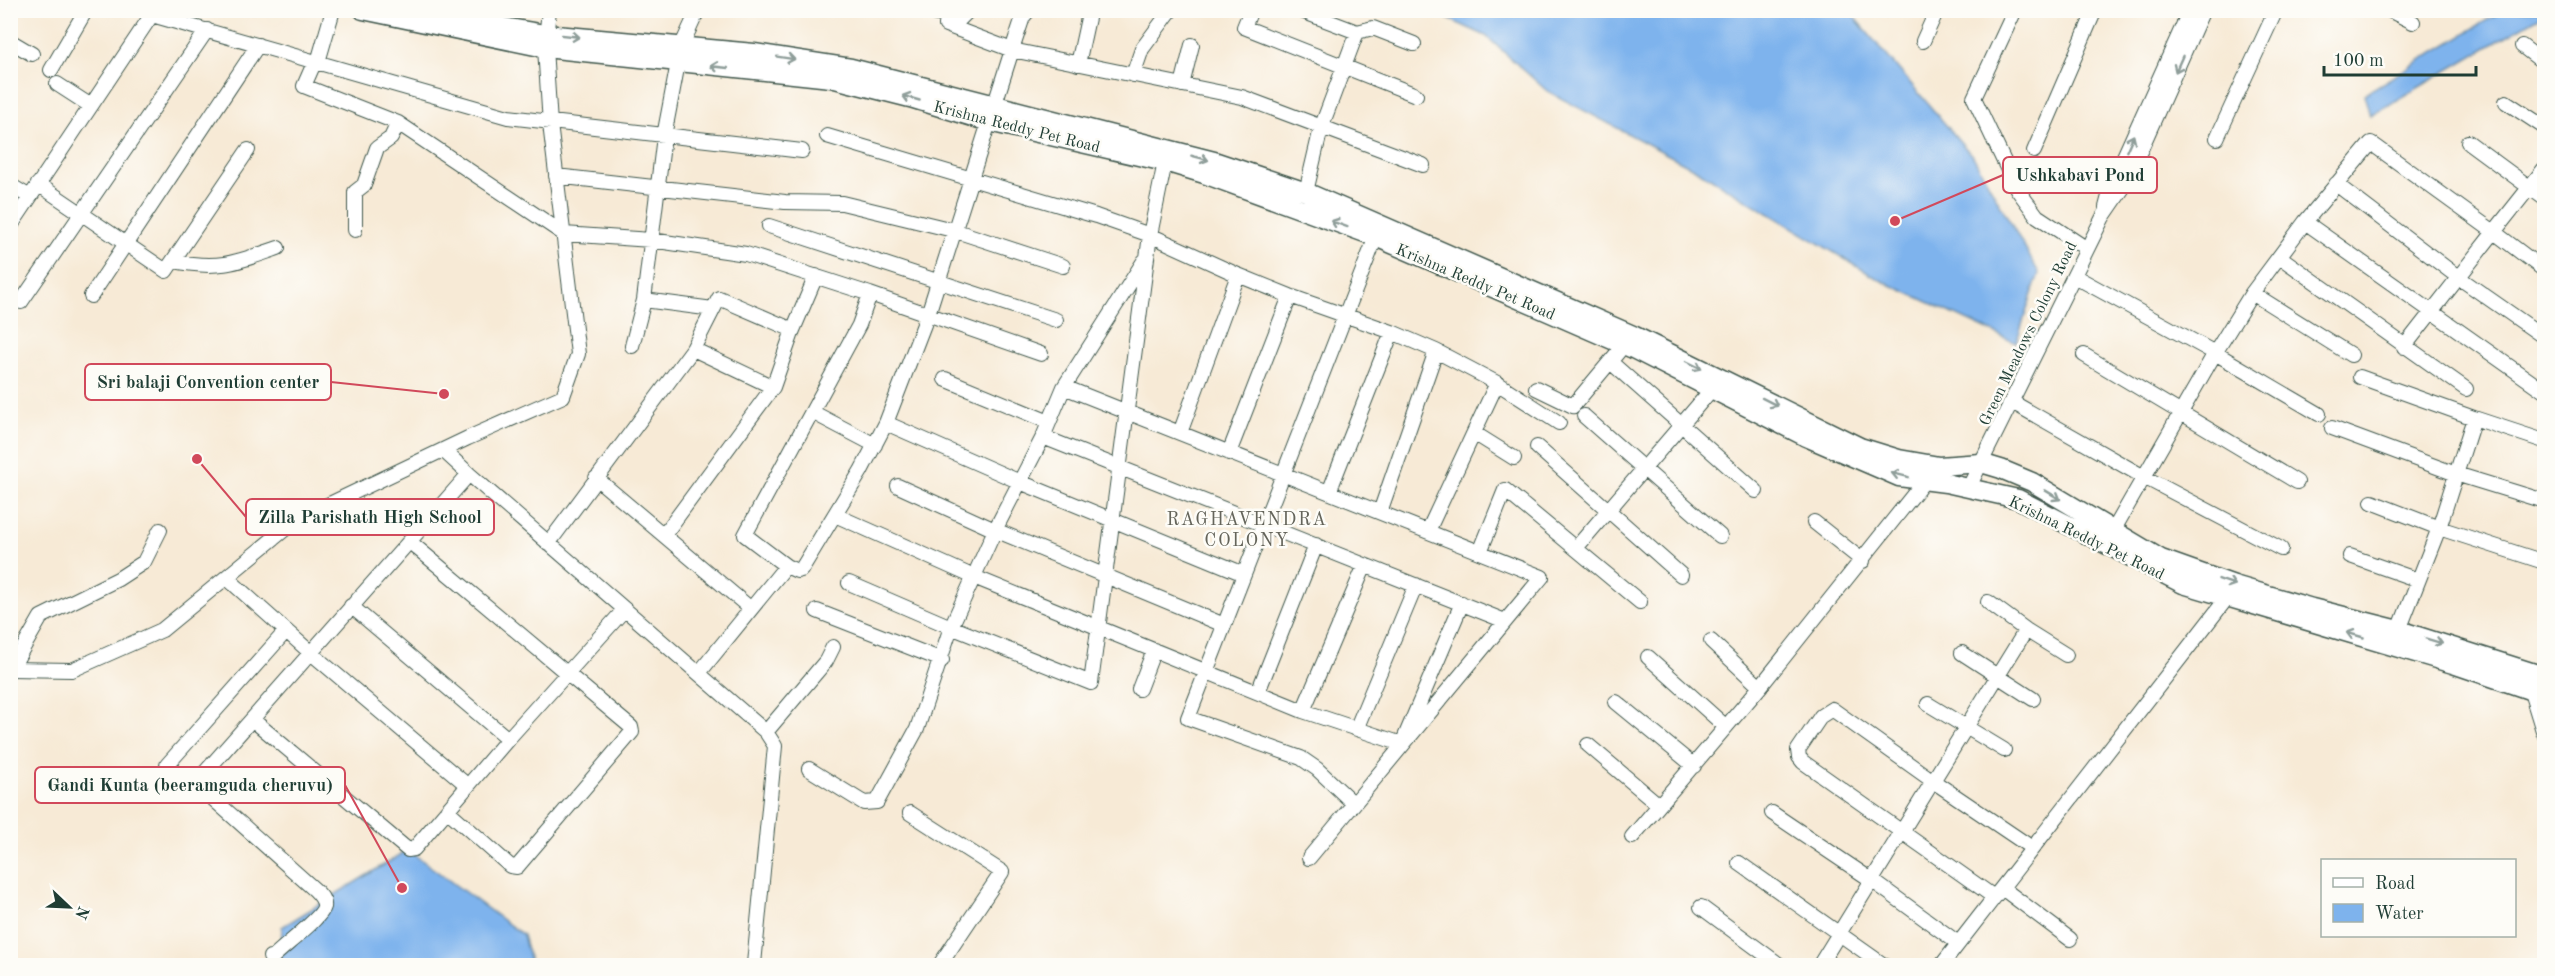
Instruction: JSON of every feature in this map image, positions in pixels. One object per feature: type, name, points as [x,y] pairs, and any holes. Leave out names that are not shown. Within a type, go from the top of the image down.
[{"type":"main road","name":"Krishna Reddy Pet Road","points":[[363,10],[545,41],[680,55],[831,78],[910,98],[1214,161],[1306,192],[1379,230],[1624,345],[1804,436],[1899,477],[1926,479],[1969,487],[2023,501],[2183,584],[2453,664],[2538,693]]},
{"type":"main road","name":"Krishna Reddy Pet Road","points":[[431,10],[545,41]]},
{"type":"main road","name":"Krishna Reddy Pet Road","points":[[992,114],[1165,162],[1379,230],[1633,335],[1860,447],[1899,459],[1939,466],[1981,463],[2016,474],[2161,559],[2234,585],[2398,630],[2540,675]]},
{"type":"main road","points":[[2023,501],[2032,482]]},
{"type":"street","points":[[51,70],[86,10]]},
{"type":"street","points":[[333,10],[317,62],[304,86],[398,123],[564,234],[651,240],[746,254],[870,294],[1041,354]]},
{"type":"street","points":[[160,530],[144,562],[118,579],[41,616],[11,669],[72,670],[162,630],[296,520],[563,396],[578,354],[550,124],[545,41],[549,10]]},
{"type":"street","points":[[632,346],[644,300],[664,136],[680,55],[698,10]]},
{"type":"street","points":[[916,10],[949,18],[1012,50],[1242,98],[1423,165]]},
{"type":"street","points":[[949,18],[969,10]]},
{"type":"street","points":[[870,294],[859,325],[745,535],[796,571],[801,570],[875,446],[886,423],[928,314],[1012,50],[1023,17],[1029,10]]},
{"type":"street","points":[[1133,75],[1142,49],[1171,10]]},
{"type":"street","points":[[1251,10],[1244,27],[1416,95]]},
{"type":"street","points":[[1299,10],[1356,32],[1373,28],[1414,44]]},
{"type":"street","points":[[1923,41],[1937,10]]},
{"type":"street","points":[[2015,10],[1974,98],[2017,189],[2037,216],[2087,249]]},
{"type":"street","points":[[2034,151],[2095,10]]},
{"type":"street","points":[[2217,138],[2276,10]]},
{"type":"street","points":[[2389,10],[2412,21]]},
{"type":"street","points":[[10,227],[151,12],[508,117],[550,124],[802,152]]},
{"type":"street","name":"Green Meadows Colony Road","points":[[1969,487],[2103,217],[2113,181],[2194,12]]},
{"type":"street","points":[[1078,64],[1088,18]]},
{"type":"street","points":[[21,302],[207,30]]},
{"type":"street","points":[[1306,192],[1321,128],[1356,32]]},
{"type":"street","points":[[10,41],[32,54]]},
{"type":"street","points":[[91,296],[258,45]]},
{"type":"street","points":[[1182,85],[1192,45]]},
{"type":"street","points":[[2522,46],[2544,63]]},
{"type":"street","points":[[57,84],[90,106]]},
{"type":"street","points":[[2506,102],[2544,127]]},
{"type":"street","points":[[355,230],[355,192],[364,185],[377,148],[391,138],[398,123]]},
{"type":"street","points":[[827,136],[1096,216],[1149,235],[1238,275],[1392,332],[1436,351],[1497,383],[1559,423]]},
{"type":"street","points":[[2468,142],[2544,198]]},
{"type":"street","points":[[2113,531],[2214,353],[2252,293],[2305,222],[2371,143],[2544,270]]},
{"type":"street","points":[[38,184],[166,271],[248,150]]},
{"type":"street","points":[[849,583],[951,627],[1091,682],[1100,627],[1149,235],[1165,162]]},
{"type":"street","points":[[2404,347],[2544,169]]},
{"type":"street","points":[[556,176],[785,202],[842,203],[954,230],[1063,266]]},
{"type":"street","points":[[2336,184],[2458,277],[2544,337]]},
{"type":"street","points":[[10,185],[30,197]]},
{"type":"street","points":[[2305,222],[2544,391]]},
{"type":"street","points":[[769,226],[1056,320]]},
{"type":"street","points":[[1353,803],[1317,769],[1301,758],[1188,718],[1379,230]]},
{"type":"street","points":[[173,261],[202,267],[230,264],[279,248]]},
{"type":"street","points":[[809,769],[864,803],[877,802],[917,729],[942,660],[951,627],[995,530],[1043,437],[1064,387],[1147,257]]},
{"type":"street","points":[[2280,257],[2466,389]]},
{"type":"street","points":[[1180,433],[1238,275]]},
{"type":"street","points":[[664,535],[773,387],[793,330],[816,276]]},
{"type":"street","points":[[2074,276],[2319,414]]},
{"type":"street","points":[[2252,293],[2351,355]]},
{"type":"street","points":[[1229,453],[1290,296]]},
{"type":"street","points":[[548,544],[693,350],[719,298],[793,330]]},
{"type":"street","points":[[644,300],[713,309]]},
{"type":"street","points":[[1329,492],[1392,332]]},
{"type":"street","points":[[1536,387],[1573,406],[1624,345]]},
{"type":"street","points":[[693,350],[773,387]]},
{"type":"street","points":[[1380,512],[1436,351]]},
{"type":"street","points":[[2084,355],[2297,482]]},
{"type":"street","points":[[1615,366],[1756,491]]},
{"type":"street","points":[[2360,377],[2544,441]]},
{"type":"street","points":[[945,378],[1049,422]]},
{"type":"street","points":[[1428,531],[1497,383]]},
{"type":"street","points":[[1064,387],[1542,577],[1309,858]]},
{"type":"street","points":[[1576,548],[1712,389]]},
{"type":"street","points":[[2012,402],[2144,477],[2281,549]]},
{"type":"street","points":[[812,412],[875,446]]},
{"type":"street","points":[[1584,416],[1720,536]]},
{"type":"street","points":[[2398,630],[2439,528],[2474,418]]},
{"type":"street","points":[[886,423],[1020,482],[1244,574]]},
{"type":"street","points":[[2332,428],[2456,474],[2544,501]]},
{"type":"street","points":[[1474,433],[1515,458]]},
{"type":"street","points":[[1043,437],[1505,621]]},
{"type":"street","points":[[1537,447],[1681,575]]},
{"type":"street","points":[[444,451],[766,732],[776,751],[754,964],[756,966]]},
{"type":"street","points":[[270,957],[273,957],[318,917],[324,902],[315,890],[199,784],[200,778],[469,474]]},
{"type":"street","points":[[596,478],[751,609]]},
{"type":"street","points":[[1632,837],[1760,687],[1863,561],[1926,479]]},
{"type":"street","points":[[898,486],[995,530],[1224,625]]},
{"type":"street","points":[[1480,552],[1505,490],[1640,602]]},
{"type":"street","points":[[2372,502],[2439,528],[2544,562]]},
{"type":"street","points":[[835,514],[974,577],[1303,711],[1357,727],[1402,744]]},
{"type":"street","points":[[1814,522],[1863,561]]},
{"type":"street","points":[[410,542],[631,727],[632,732],[518,867],[510,866],[447,810]]},
{"type":"street","points":[[1258,692],[1316,545]]},
{"type":"street","points":[[2350,556],[2418,580]]},
{"type":"street","points":[[1303,711],[1365,565]]},
{"type":"street","points":[[699,673],[786,566]]},
{"type":"street","points":[[227,578],[311,653],[468,786]]},
{"type":"street","points":[[1357,727],[1416,585]]},
{"type":"street","points":[[1941,966],[2227,598]]},
{"type":"street","points":[[1989,602],[2026,630],[2066,655]]},
{"type":"street","points":[[1402,744],[1462,603]]},
{"type":"street","points":[[351,606],[508,739]]},
{"type":"street","points":[[253,720],[408,850],[414,849],[508,739],[624,610]]},
{"type":"street","points":[[817,611],[942,660]]},
{"type":"street","points":[[1819,966],[2026,630]]},
{"type":"street","points":[[167,765],[286,631]]},
{"type":"street","points":[[1711,641],[1760,687]]},
{"type":"street","points":[[766,732],[826,661],[833,647]]},
{"type":"street","points":[[1139,688],[1154,650]]},
{"type":"street","points":[[1962,653],[2033,699]]},
{"type":"street","points":[[1648,657],[1726,727]]},
{"type":"street","points":[[2540,675],[2538,693],[2544,734]]},
{"type":"street","points":[[1616,702],[1694,766]]},
{"type":"street","points":[[1928,704],[2004,750]]},
{"type":"street","points":[[2032,848],[1933,782],[1832,709],[1821,716],[1799,748],[1798,757],[1803,762],[1903,832],[2070,939]]},
{"type":"street","points":[[1588,745],[1659,805]]},
{"type":"street","points":[[910,813],[1002,872],[939,966]]},
{"type":"street","points":[[1773,813],[1873,881],[1958,943]]},
{"type":"street","points":[[1739,863],[1885,966]]},
{"type":"street","points":[[1701,907],[1781,966]]},
{"type":"water","points":[[1431,11],[1849,11],[1974,158],[2039,273],[2016,343],[1878,279],[1695,169],[1547,91],[1486,36]]},
{"type":"water","points":[[2502,11],[2544,11],[2544,14],[2370,116],[2364,94]]},
{"type":"water","points":[[408,850],[523,935],[531,965],[280,966],[282,927]]},
{"type":"place","name":"Ushkabavi Pond","points":[[1895,221]]},
{"type":"place","name":"Sri balaji Convention center","points":[[444,394]]},
{"type":"place","name":"Zilla Parishath High School","points":[[197,459]]},
{"type":"place","name":"Gandi Kunta (beeramguda cheruvu)","points":[[402,888]]},
{"type":"district","name":"RAGHAVENDRA COLONY","points":[[1247,529]]}]
